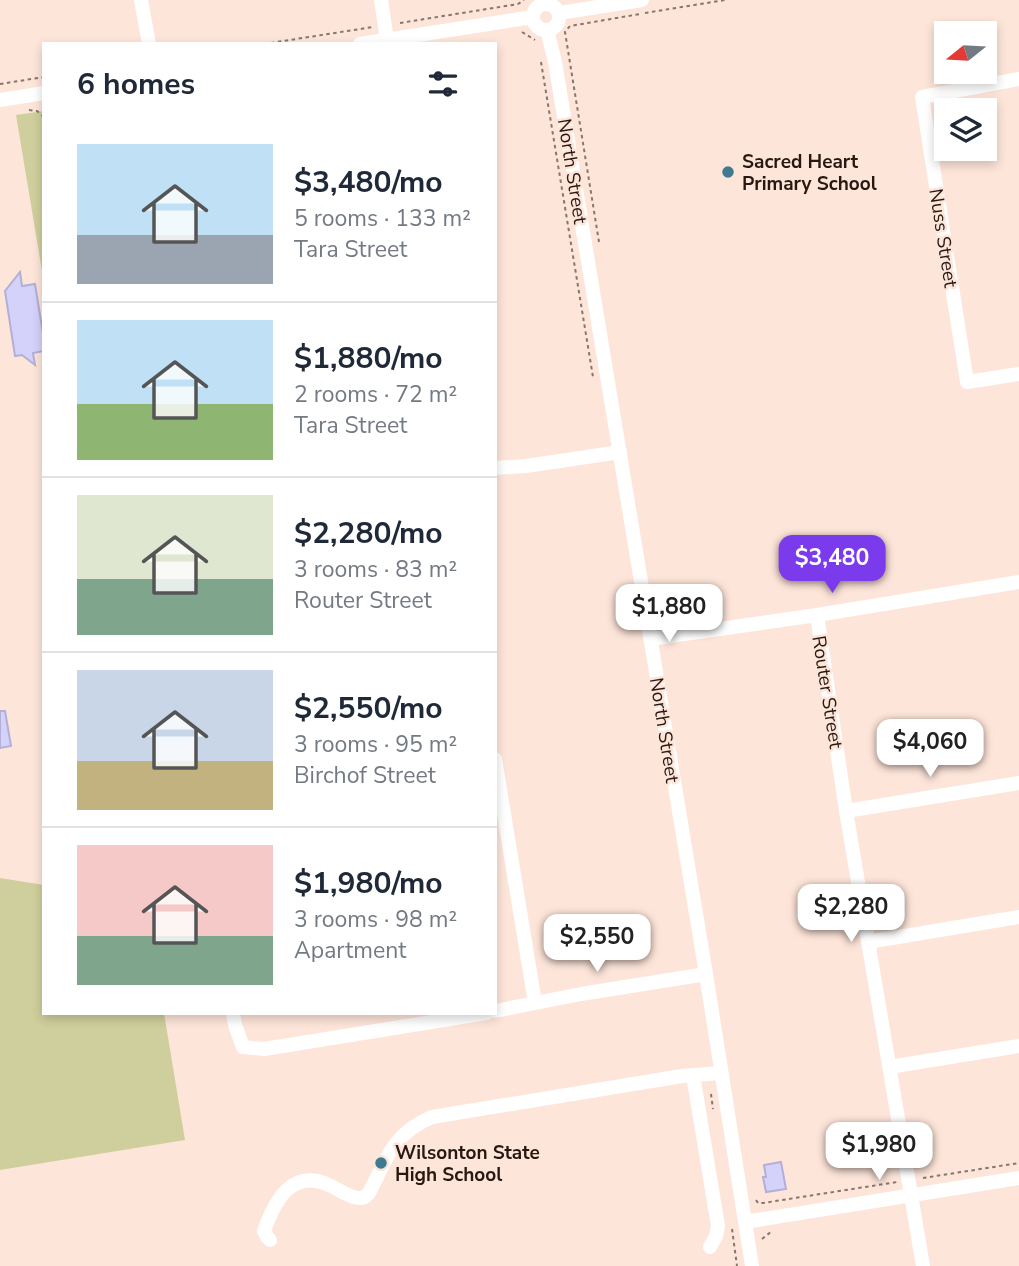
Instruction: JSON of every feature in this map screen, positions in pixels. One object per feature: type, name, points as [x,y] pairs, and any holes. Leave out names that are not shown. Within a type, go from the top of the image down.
[{"type":"street","points":[[142,0],[149,42]]},
{"type":"street","points":[[381,0],[387,40]]},
{"type":"street","points":[[559,13],[642,0]]},
{"type":"street","points":[[544,2],[551,4],[559,13],[556,26],[547,30],[538,27],[533,17],[538,6],[544,2]]},
{"type":"street","points":[[374,42],[533,17]]},
{"type":"street","name":"North Street","points":[[547,30],[555,62],[620,452],[752,1266]]},
{"type":"street","name":"Nuss Street","points":[[1019,79],[922,97],[967,382],[1019,374]]},
{"type":"street","points":[[0,100],[42,93]]},
{"type":"street","points":[[497,468],[620,452]]},
{"type":"street","points":[[650,639],[1019,582]]},
{"type":"street","name":"Router Street","points":[[817,615],[846,811],[923,1266]]},
{"type":"street","points":[[497,771],[535,1003]]},
{"type":"street","points":[[846,811],[1019,783]]},
{"type":"street","points":[[868,942],[1019,917]]},
{"type":"street","points":[[497,1012],[706,974]]},
{"type":"street","points":[[233,1015],[243,1047],[264,1049],[475,1015]]},
{"type":"street","points":[[889,1067],[1019,1046]]},
{"type":"street","points":[[271,1240],[264,1230],[288,1187],[299,1182],[323,1182],[356,1198],[365,1197],[396,1143],[412,1126],[432,1117],[721,1073]]},
{"type":"street","points":[[693,1076],[718,1226],[710,1247]]},
{"type":"street","points":[[745,1222],[910,1187],[1019,1178]]},
{"type":"path","points":[[575,25],[725,0]]},
{"type":"path","points":[[523,32],[538,42]]},
{"type":"path","points":[[0,84],[42,78]]},
{"type":"path","points":[[24,110],[37,110],[42,115]]},
{"type":"path","points":[[758,1203],[910,1187],[1019,1163]]},
{"type":"path","points":[[734,1245],[737,1266]]},
{"type":"green space","points":[[42,111],[42,271],[16,115]]},
{"type":"green space","points":[[0,878],[42,885],[42,1015],[164,1015],[185,1140],[0,1170]]},
{"type":"building","points":[[20,272],[22,286],[35,284],[42,328],[42,351],[33,353],[35,365],[22,355],[15,356],[5,291]]},
{"type":"building","points":[[0,711],[5,711],[11,746],[0,748]]},
{"type":"building","points":[[781,1162],[786,1189],[766,1192],[764,1165]]},
{"type":"place","name":"Sacred Heart Primary School","points":[[728,172]]},
{"type":"place","name":"Wilsonton State High School","points":[[381,1163]]}]
